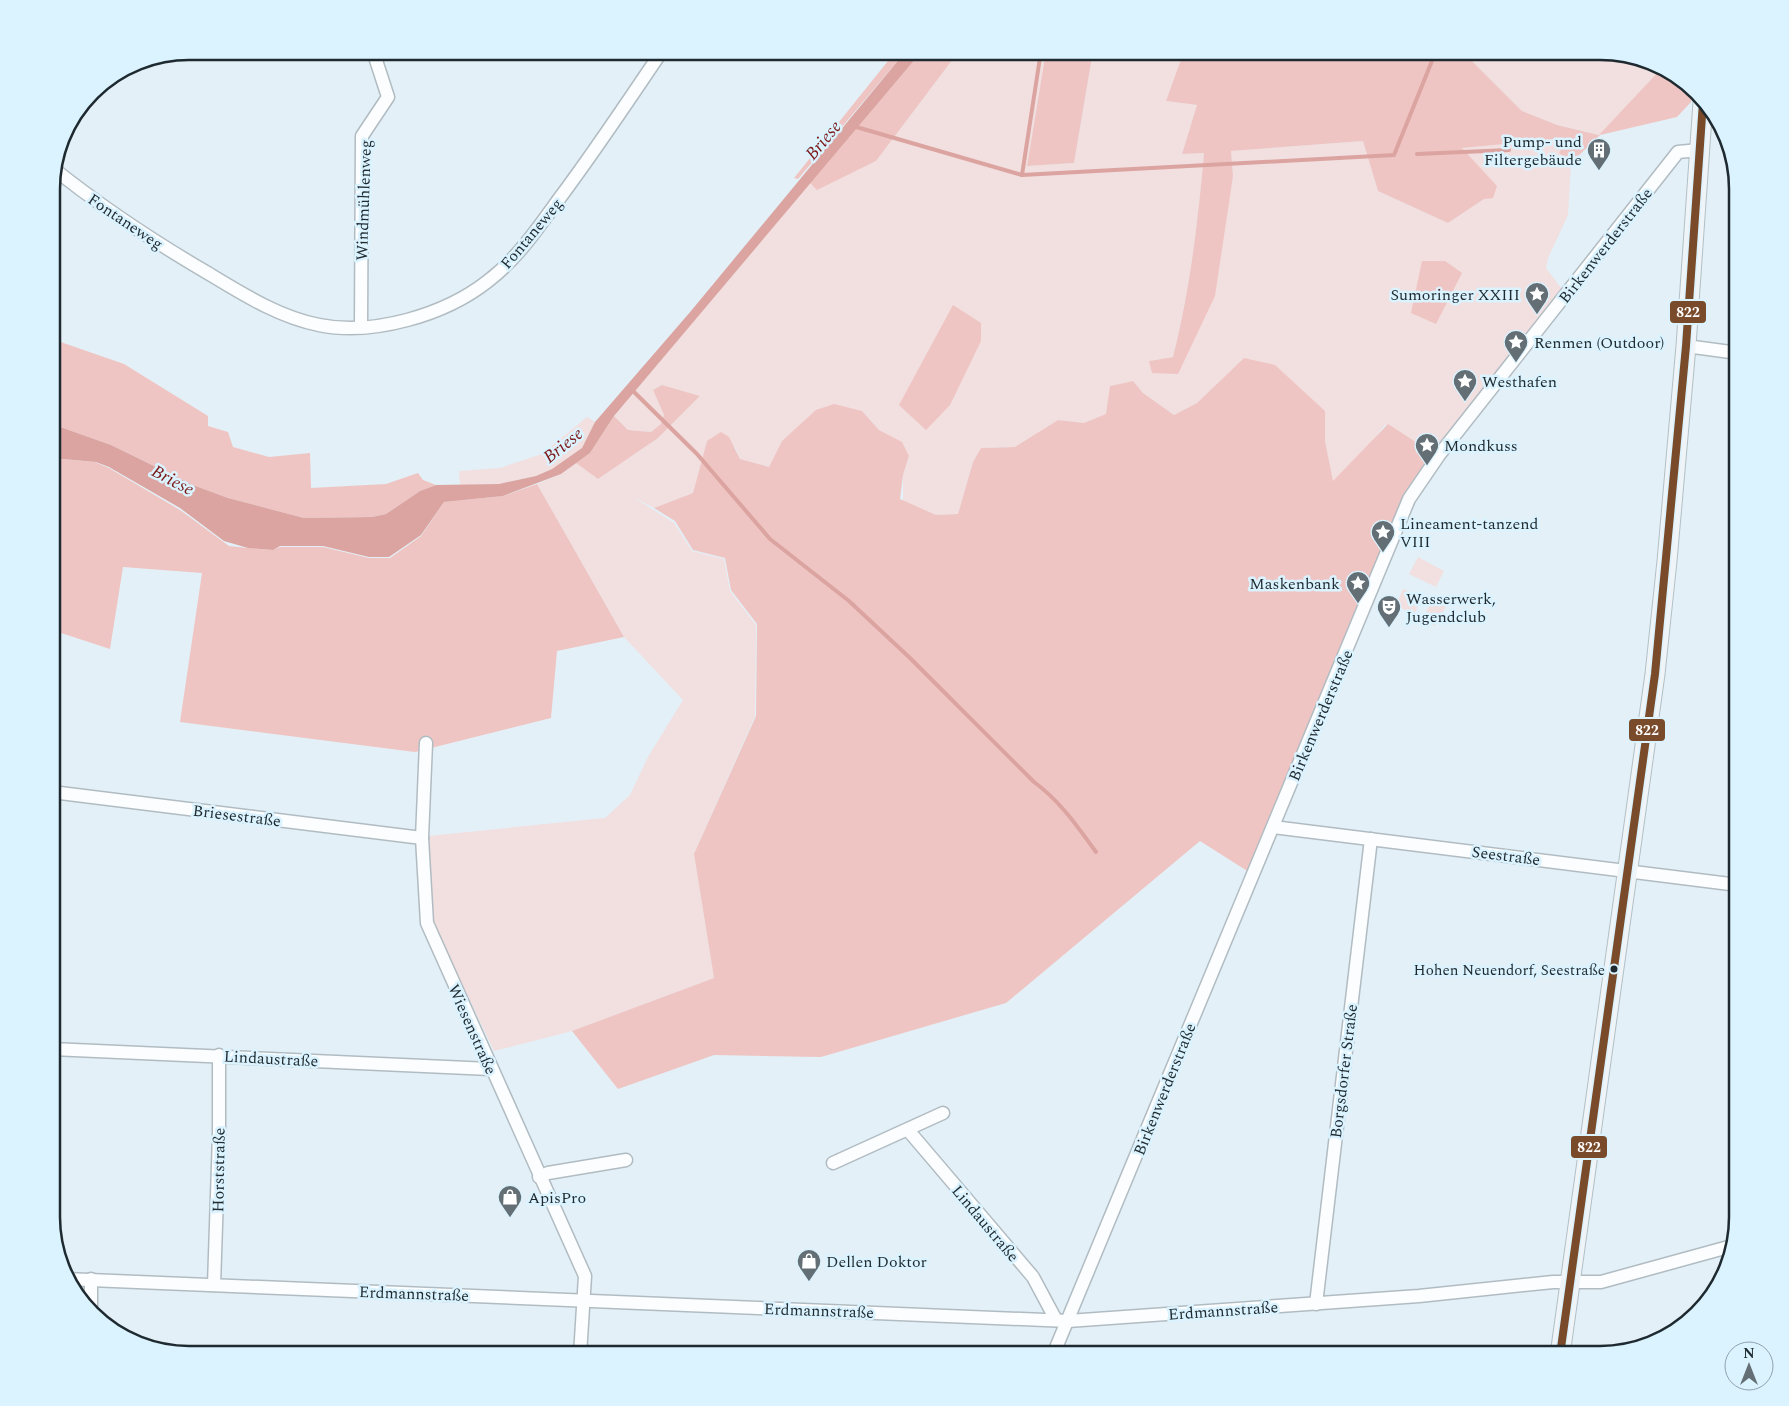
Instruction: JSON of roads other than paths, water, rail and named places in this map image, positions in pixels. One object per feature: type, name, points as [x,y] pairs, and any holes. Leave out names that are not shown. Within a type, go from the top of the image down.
[{"type":"main road","points":[[1561,1346],[1660,627],[1686,346],[1702,111]]},
{"type":"street","name":"Windmühlenweg","points":[[361,327],[362,136],[388,97],[376,60]]},
{"type":"street","name":"Fontaneweg","points":[[61,175],[89,198],[138,232],[264,305],[316,324],[361,327],[419,317],[442,309],[488,282],[528,241],[561,197],[656,60]]},
{"type":"street","name":"Birkenwerderstraße","points":[[1055,1346],[1062,1321],[1273,827],[1410,499],[1439,455],[1678,152],[1699,150]]},
{"type":"street","points":[[1686,346],[1729,352]]},
{"type":"street","name":"Wiesenstraße","points":[[426,743],[422,838],[427,923],[490,1069],[585,1276],[580,1346]]},
{"type":"street","name":"Briesestraße","points":[[60,793],[422,838]]},
{"type":"street","name":"Seestraße","points":[[1273,827],[1729,884]]},
{"type":"street","name":"Borgsdorfer Straße","points":[[1316,1304],[1371,839]]},
{"type":"street","name":"Lindaustraße","points":[[60,1049],[219,1055],[490,1069]]},
{"type":"street","name":"Horststraße","points":[[214,1285],[219,1135],[219,1055]]},
{"type":"street","points":[[833,1163],[908,1130],[943,1112]]},
{"type":"street","name":"Lindaustraße","points":[[908,1130],[1033,1277],[1062,1321]]},
{"type":"street","points":[[540,1177],[548,1173],[626,1160]]},
{"type":"street","name":"Erdmannstraße","points":[[75,1278],[1062,1321],[1316,1304],[1570,1282],[1601,1282],[1726,1248]]},
{"type":"street","points":[[90,1300],[91,1279]]},
{"type":"water","name":"Briese","points":[[899,60],[914,60],[614,416],[590,453],[561,474],[503,496],[444,502],[421,535],[389,557],[369,557],[323,546],[280,546],[273,550],[248,548],[224,541],[180,508],[109,467],[96,462],[60,459],[60,427],[111,445],[193,485],[228,498],[304,518],[372,517],[386,514],[420,491],[436,485],[499,484],[536,476],[552,469],[582,448],[595,422],[691,311]]},
{"type":"waterway","points":[[1022,175],[1040,60]]},
{"type":"waterway","name":"Briese","points":[[853,126],[1022,175],[1394,155],[1432,60]]},
{"type":"waterway","points":[[1417,154],[1509,150]]},
{"type":"waterway","points":[[632,390],[697,454],[770,539],[849,601],[910,658],[1060,806],[1096,852]]},
{"type":"place","name":"Pump- und Filtergebäude","points":[[1599,171]]},
{"type":"place","name":"Sumoringer XXIII","points":[[1537,315]]},
{"type":"place","name":"Renmen (Outdoor)","points":[[1516,363]]},
{"type":"place","name":"Westhafen","points":[[1465,402]]},
{"type":"place","name":"Mondkuss","points":[[1427,466]]},
{"type":"place","name":"Lineament-tanzend VIII","points":[[1383,553]]},
{"type":"place","name":"Maskenbank","points":[[1358,604]]},
{"type":"place","name":"Wasserwerk, Jugendclub","points":[[1389,628]]},
{"type":"place","name":"Hohen Neuendorf, Seestraße","points":[[1614,969]]},
{"type":"place","name":"ApisPro","points":[[510,1218]]},
{"type":"place","name":"Dellen Doktor","points":[[809,1282]]}]
